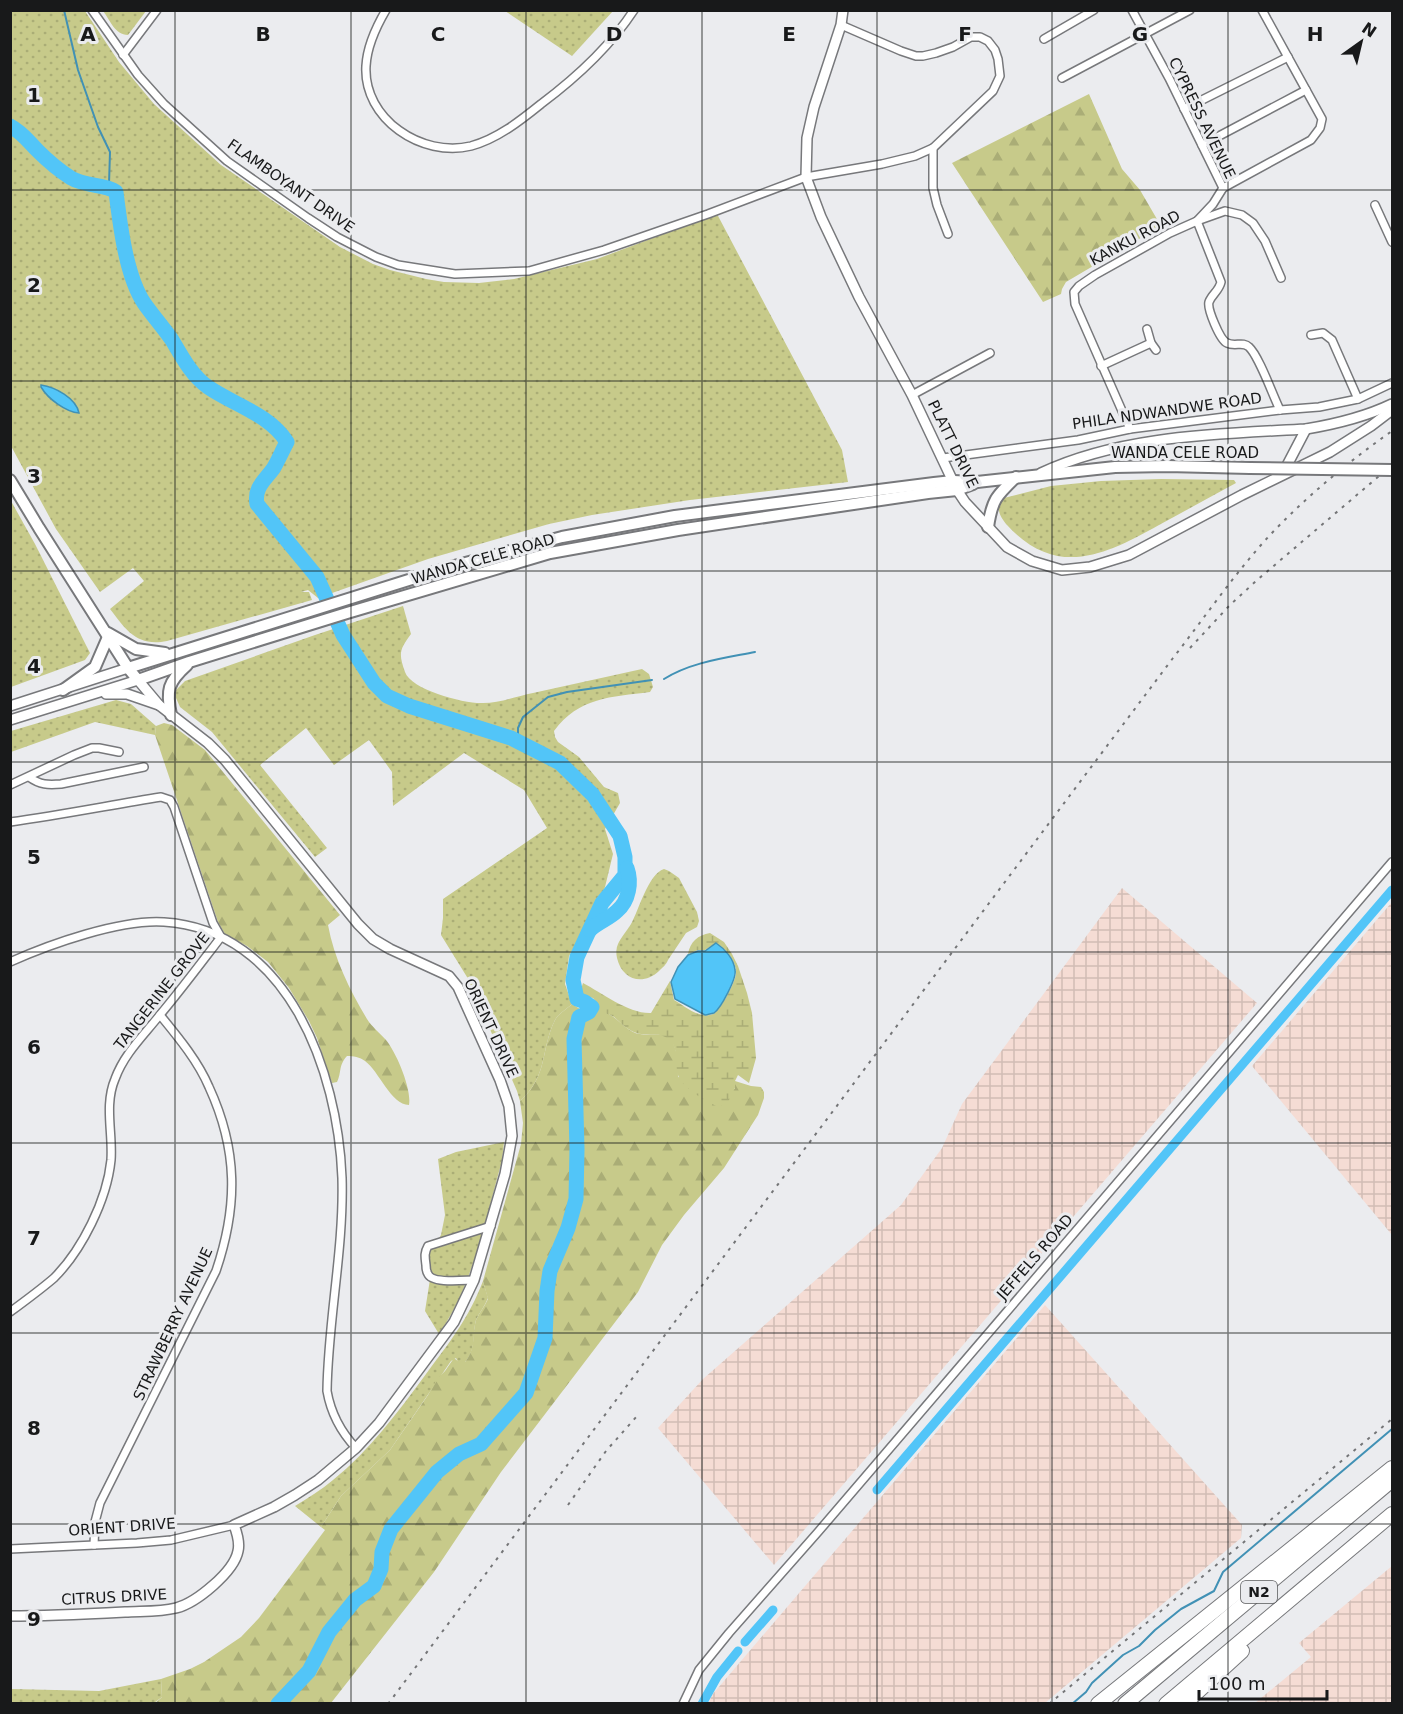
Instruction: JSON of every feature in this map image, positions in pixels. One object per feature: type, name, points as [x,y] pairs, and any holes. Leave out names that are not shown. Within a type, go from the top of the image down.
[{"type":"highway","points":[[1098,1704],[1392,1467]]},
{"type":"highway","name":"N2","points":[[1125,1704],[1392,1480]]},
{"type":"highway","name":"N2","points":[[1166,1704],[1392,1514]]},
{"type":"highway","points":[[1184,1704],[1263,1632],[1332,1564]]},
{"type":"main road","name":"WANDA CELE ROAD","points":[[138,680],[347,613],[550,554],[678,530],[928,493],[977,482],[1114,467],[1392,470]]},
{"type":"main road","points":[[988,527],[992,504],[1016,477]]},
{"type":"main road","points":[[10,480],[106,634],[138,680]]},
{"type":"main road","name":"WANDA CELE ROAD","points":[[128,668],[345,599],[514,549],[616,526],[743,506],[955,486]]},
{"type":"main road","points":[[106,634],[136,649],[174,653]]},
{"type":"main road","points":[[63,690],[95,667],[106,634]]},
{"type":"main road","points":[[171,715],[169,702],[171,684],[174,676],[189,662]]},
{"type":"street","name":"FLAMBOYANT DRIVE","points":[[92,10],[138,75],[164,104],[227,161],[337,237],[376,257],[398,265],[423,270],[455,274],[529,271],[604,250],[806,177],[882,164],[915,156],[933,148]]},
{"type":"street","points":[[123,55],[157,10]]},
{"type":"street","points":[[386,10],[368,51],[366,68],[368,86],[374,102],[395,128],[411,138],[429,145],[461,148],[493,137],[516,124],[565,86],[603,50],[634,10]]},
{"type":"street","name":"PLATT DRIVE","points":[[843,10],[841,25],[814,107],[807,138],[806,177],[821,217],[859,297],[912,395],[955,486],[965,502],[1007,547],[1032,561],[1062,570],[1090,567],[1129,555],[1330,452],[1392,410]]},
{"type":"street","points":[[1044,39],[1094,10]]},
{"type":"street","name":"CYPRESS AVENUE","points":[[1132,10],[1185,109],[1223,188],[1213,204],[1197,221]]},
{"type":"street","points":[[1062,78],[1190,10]]},
{"type":"street","points":[[1223,188],[1311,140],[1320,129],[1322,119],[1262,10]]},
{"type":"street","points":[[841,25],[916,56],[936,53],[971,37],[980,37],[995,50],[1000,76],[993,91],[933,148],[933,188],[948,234]]},
{"type":"street","points":[[1185,109],[1288,57]]},
{"type":"street","points":[[1202,145],[1306,90]]},
{"type":"street","points":[[1375,205],[1392,242]]},
{"type":"street","name":"KANKU ROAD","points":[[1101,366],[1075,304],[1074,292],[1095,275],[1161,238],[1225,211],[1242,215],[1253,223],[1265,241],[1281,278]]},
{"type":"street","points":[[1197,221],[1221,282],[1220,288],[1208,305],[1220,336],[1226,343],[1244,344],[1250,348],[1280,410]]},
{"type":"street","points":[[1147,329],[1151,343],[1156,350]]},
{"type":"street","points":[[1311,335],[1323,333],[1332,340],[1358,399]]},
{"type":"street","points":[[1130,429],[1101,366],[1151,343]]},
{"type":"street","points":[[912,395],[990,354]]},
{"type":"street","name":"PHILA NDWANDWE ROAD","points":[[943,458],[1078,440],[1130,429],[1319,407],[1358,399],[1392,383]]},
{"type":"street","name":"PHILA NDWANDWE ROAD","points":[[1038,474],[1078,457],[1148,442],[1199,435],[1306,429],[1354,419],[1392,404]]},
{"type":"street","points":[[1282,475],[1306,429]]},
{"type":"street","name":"WANDA CELE ROAD","points":[[10,706],[128,668]]},
{"type":"street","name":"WANDA CELE ROAD","points":[[10,720],[138,680]]},
{"type":"street","name":"ORIENT DRIVE","points":[[10,1549],[171,1540],[234,1525],[274,1507],[318,1480],[356,1448],[379,1423],[454,1322],[474,1280],[505,1174],[512,1136],[509,1106],[500,1080],[458,987],[449,976],[373,939],[358,924],[225,760],[208,743],[159,705],[138,680]]},
{"type":"street","points":[[94,694],[127,694],[159,705]]},
{"type":"street","points":[[10,785],[92,748],[119,752]]},
{"type":"street","points":[[29,777],[42,784],[61,784],[144,767]]},
{"type":"street","points":[[10,822],[161,797],[170,800],[213,923],[221,937]]},
{"type":"street","name":"JEFFELS ROAD","points":[[683,1704],[699,1670],[729,1633],[826,1523],[1392,862]]},
{"type":"street","points":[[10,962],[66,941],[112,928],[163,922],[192,927],[221,937],[256,959],[270,972],[287,994],[312,1041],[333,1105],[342,1176],[342,1219],[327,1391],[332,1415],[338,1427],[356,1448]]},
{"type":"street","name":"TANGERINE GROVE","points":[[10,1311],[40,1290],[55,1276],[83,1238],[104,1191],[111,1160],[110,1101],[114,1080],[132,1048],[221,937]]},
{"type":"street","name":"STRAWBERRY AVENUE","points":[[94,1545],[95,1522],[100,1503],[216,1271],[231,1210],[232,1176],[226,1131],[209,1086],[183,1045],[160,1015]]},
{"type":"street","points":[[474,1280],[431,1278],[428,1275],[424,1255],[428,1246],[490,1226]]},
{"type":"street","name":"CITRUS DRIVE","points":[[10,1617],[175,1609],[189,1604],[209,1590],[237,1558],[239,1548],[234,1525]]},
{"type":"shaded area","points":[[1122,888],[1257,1003],[774,1565],[658,1428],[703,1379],[901,1205],[942,1148],[962,1104]]},
{"type":"shaded area","points":[[1392,902],[1392,1235],[1252,1066]]},
{"type":"shaded area","points":[[1045,1305],[1242,1525],[1241,1538],[1045,1703],[709,1703],[712,1695]]},
{"type":"shaded area","points":[[1392,1566],[1392,1703],[1255,1703],[1311,1657],[1299,1643]]},
{"type":"green space","points":[[10,11],[85,11],[119,62],[154,104],[221,165],[340,247],[390,270],[444,282],[479,283],[514,279],[597,259],[717,214],[842,450],[848,482],[690,500],[549,524],[428,559],[318,598],[308,590],[301,592],[309,592],[312,600],[167,641],[140,639],[121,624],[110,609],[144,581],[133,568],[100,592],[56,529],[11,446]]},
{"type":"green space","points":[[103,11],[146,11],[128,35],[116,30]]},
{"type":"green space","points":[[505,11],[613,11],[572,56]]},
{"type":"green space","points":[[1089,94],[1122,169],[1140,190],[1161,226],[1066,282],[1061,294],[1043,302],[952,163]]},
{"type":"green space","points":[[1234,480],[1236,483],[1120,545],[1081,556],[1063,557],[1044,552],[1026,542],[1007,525],[999,512],[1001,501],[1004,498],[1051,486],[1101,481]]},
{"type":"green space","points":[[11,501],[90,653],[85,660],[11,687]]},
{"type":"green space","points":[[403,606],[411,634],[401,652],[405,672],[409,679],[417,685],[440,695],[475,703],[489,703],[642,669],[649,674],[653,687],[650,692],[609,698],[585,705],[574,711],[554,731],[558,742],[579,757],[604,787],[618,793],[620,803],[605,829],[613,854],[605,887],[569,956],[565,984],[572,1004],[555,1020],[536,1082],[520,1101],[467,977],[441,935],[443,899],[547,828],[524,790],[464,753],[393,806],[392,772],[369,740],[334,765],[306,728],[260,765],[327,848],[315,857],[212,732],[180,707],[176,698],[176,690],[185,681]]},
{"type":"green space","points":[[116,700],[131,704],[156,726],[155,735],[95,722],[11,752],[11,731]]},
{"type":"green space","points":[[164,723],[172,725],[205,750],[340,915],[328,925],[338,962],[367,1019],[386,1040],[394,1053],[406,1081],[409,1105],[396,1100],[370,1066],[359,1058],[347,1056],[342,1063],[337,1082],[332,1083],[317,1038],[289,988],[268,962],[247,946],[225,934],[218,922],[155,735],[156,726]]},
{"type":"green space","points":[[664,869],[679,878],[697,912],[699,921],[697,927],[686,933],[659,971],[646,978],[634,978],[623,971],[617,956],[617,947],[653,878]]},
{"type":"green space","points":[[710,933],[724,942],[738,966],[752,1013],[756,1058],[749,1083],[738,1075],[735,1088],[727,1104],[718,1107],[695,1094],[680,1080],[674,1048],[669,1040],[660,1035],[635,1033],[611,1015],[594,1014],[594,1009],[599,1006],[593,998],[583,996],[580,992],[583,983],[625,1007],[651,1013],[670,981],[674,1000],[696,1013],[713,1014],[727,995],[736,969],[730,956],[716,943],[705,950],[688,954],[695,940]]},
{"type":"green space","points":[[572,1004],[591,1016],[598,1013],[611,1015],[633,1032],[668,1037],[676,1052],[678,1077],[735,1089],[735,1081],[761,1087],[764,1098],[758,1115],[724,1168],[662,1245],[638,1292],[501,1472],[434,1572],[331,1703],[287,1703],[309,1678],[289,1683],[271,1703],[154,1704],[162,1697],[161,1679],[204,1662],[241,1637],[259,1618],[325,1530],[321,1527],[341,1496],[390,1450],[437,1379],[454,1358],[459,1362],[465,1362],[468,1357],[476,1320],[488,1299],[483,1281],[521,1144],[523,1123],[520,1101],[536,1082],[555,1020]]},
{"type":"green space","points":[[504,1142],[502,1161],[470,1272],[439,1334],[425,1311],[431,1273],[430,1252],[441,1235],[445,1215],[438,1159],[456,1152]]},
{"type":"green space","points":[[483,1281],[488,1298],[476,1320],[473,1347],[469,1357],[465,1362],[458,1362],[456,1358],[451,1361],[390,1450],[341,1496],[321,1527],[295,1506],[324,1487],[346,1468],[383,1430],[458,1330]]},
{"type":"green space","points":[[161,1679],[162,1697],[154,1703],[11,1704],[11,1689],[99,1691]]},
{"type":"water","points":[[41,385],[64,394],[74,403],[79,413],[58,404],[44,392]]},
{"type":"water","points":[[716,943],[731,958],[735,974],[721,1005],[714,1013],[705,1015],[675,999],[671,982],[678,967],[688,955],[705,951]]},
{"type":"water","points":[[309,1671],[309,1678],[287,1703],[271,1703],[293,1680]]},
{"type":"waterway","points":[[64,10],[78,70],[98,127],[110,152],[109,184],[112,188]]},
{"type":"waterway","points":[[10,126],[71,178],[116,192],[128,264],[144,303],[202,383],[261,417],[280,432],[287,442],[273,469],[258,489],[257,504],[317,577],[343,635],[374,683],[387,696],[409,706],[511,738],[560,763],[593,795],[620,836],[625,857],[625,875],[602,903],[577,957],[573,980],[577,999],[592,1007],[589,1012],[579,1017],[574,1039],[576,1199],[568,1228],[550,1271],[545,1338],[526,1393],[481,1444],[459,1454],[437,1472],[391,1529],[382,1552],[381,1569],[374,1586],[355,1600],[329,1632],[309,1671],[278,1704]]},
{"type":"waterway","points":[[664,679],[685,668],[755,652]]},
{"type":"waterway","points":[[518,742],[518,728],[523,717],[548,697],[567,692],[652,680]]},
{"type":"waterway","points":[[590,930],[614,914],[627,897],[629,885],[627,868]]},
{"type":"waterway","points":[[877,1490],[1392,890]]},
{"type":"waterway","points":[[1072,1704],[1123,1655],[1139,1646],[1181,1609],[1214,1591],[1223,1572],[1392,1429]]},
{"type":"waterway","points":[[745,1642],[773,1610]]},
{"type":"waterway","points":[[702,1704],[717,1677],[738,1651]]},
{"type":"railway","points":[[388,1704],[1232,580],[1270,535],[1313,493],[1392,431]]},
{"type":"railway","points":[[1190,648],[1256,581],[1392,465]]},
{"type":"railway","points":[[568,1505],[606,1451],[637,1416]]},
{"type":"railway","points":[[1049,1704],[1392,1419]]}]
